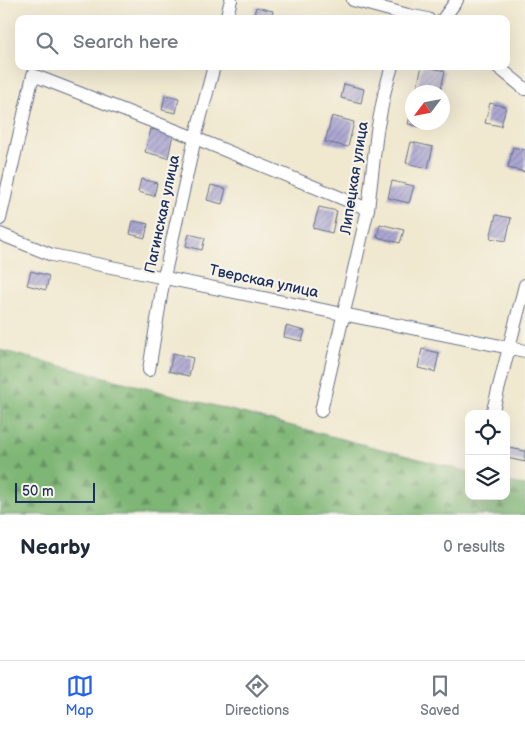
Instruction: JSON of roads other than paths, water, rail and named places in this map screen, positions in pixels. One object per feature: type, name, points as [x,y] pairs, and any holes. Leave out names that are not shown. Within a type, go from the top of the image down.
[{"type":"street","points":[[227,15],[231,0]]},
{"type":"street","points":[[353,0],[401,15]]},
{"type":"street","points":[[446,15],[457,0]]},
{"type":"street","name":"Пагинская улица","points":[[149,370],[164,277],[195,138],[213,70]]},
{"type":"street","name":"Липецкая улица","points":[[321,411],[368,209],[377,131],[391,70]]},
{"type":"street","points":[[502,70],[525,89]]},
{"type":"street","points":[[0,219],[33,75],[195,138],[368,209]]},
{"type":"street","name":"Тверская улица","points":[[0,234],[52,255],[525,351]]},
{"type":"street","points":[[493,410],[525,284]]}]
